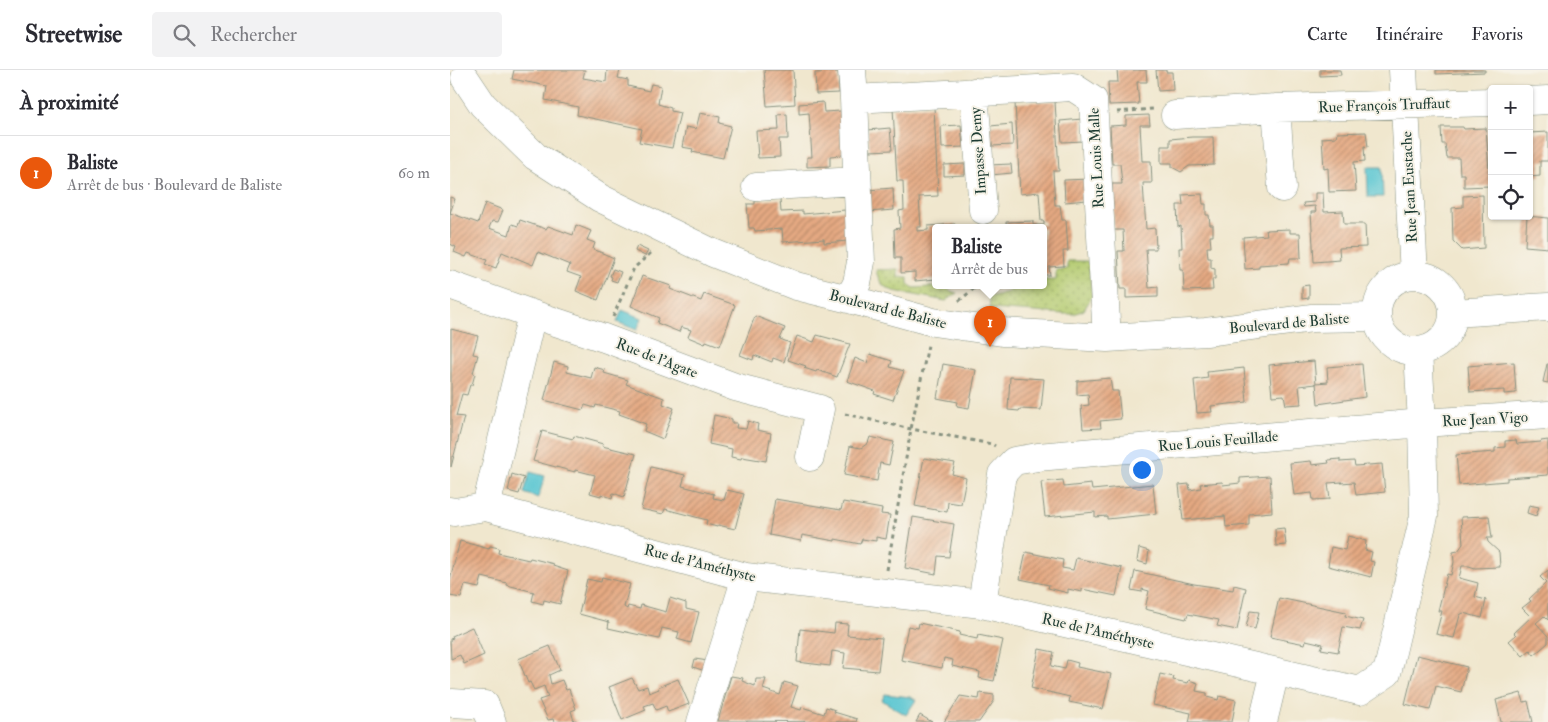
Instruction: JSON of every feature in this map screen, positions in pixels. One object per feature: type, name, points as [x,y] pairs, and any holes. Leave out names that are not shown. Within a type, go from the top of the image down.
[{"type":"street","points":[[849,299],[857,283],[861,262],[852,70]]},
{"type":"street","name":"Rue Jean Eustache","points":[[1403,70],[1414,275]]},
{"type":"street","name":"Boulevard de Baliste","points":[[463,76],[483,105],[535,156],[600,198],[713,253],[796,286],[933,322],[1002,332],[1107,338],[1206,332],[1312,318],[1376,317]]},
{"type":"street","name":"Rue Louis Malle","points":[[854,99],[1073,87],[1093,100],[1107,338]]},
{"type":"street","name":"Impasse Demy","points":[[974,92],[983,210]]},
{"type":"street","points":[[1533,101],[1548,100]]},
{"type":"street","name":"Rue François Truffaut","points":[[1175,115],[1276,108],[1488,102]]},
{"type":"street","points":[[1276,108],[1282,188]]},
{"type":"street","points":[[756,187],[856,181]]},
{"type":"street","points":[[1414,275],[1429,278],[1442,286],[1450,298],[1453,313],[1450,327],[1443,339],[1432,347],[1418,351],[1403,350],[1390,342],[1380,331],[1376,317],[1378,301],[1386,288],[1399,278],[1414,275]]},
{"type":"street","name":"Rue de l'Agate","points":[[450,285],[604,338],[735,387],[820,409]]},
{"type":"street","points":[[1453,313],[1548,307]]},
{"type":"street","points":[[486,507],[532,314]]},
{"type":"street","name":"Rue de l'Améthyste","points":[[450,511],[486,507],[746,576],[982,604],[1360,691],[1387,673],[1424,516],[1418,351]]},
{"type":"street","points":[[810,457],[820,409]]},
{"type":"street","name":"Rue Jean Vigo","points":[[1422,423],[1548,416]]},
{"type":"street","name":"Rue Louis Feuillade","points":[[1014,461],[1038,457],[1422,423]]},
{"type":"street","points":[[982,604],[1002,474],[1014,461]]},
{"type":"street","points":[[701,722],[746,576]]},
{"type":"street","points":[[1263,722],[1275,672]]},
{"type":"street","points":[[452,703],[485,705],[492,722]]},
{"type":"path","points":[[1094,113],[1160,108],[1175,115]]},
{"type":"path","points":[[604,338],[634,268],[673,233]]},
{"type":"path","points":[[883,593],[933,322],[974,289]]},
{"type":"path","points":[[820,409],[992,444],[1014,461]]},
{"type":"green space","points":[[1067,261],[1088,261],[1092,296],[1084,310],[1074,314],[1064,314],[990,309],[989,297],[1008,292],[1012,289],[1047,289],[1047,280],[1056,280],[1056,270],[1067,269]]},
{"type":"green space","points":[[898,269],[898,277],[908,277],[908,284],[914,288],[932,287],[932,289],[949,289],[957,293],[946,301],[894,291],[882,283],[878,278],[876,270]]},
{"type":"water","points":[[1367,167],[1382,167],[1383,197],[1368,197]]},
{"type":"water","points":[[622,310],[642,318],[637,330],[617,322]]},
{"type":"water","points":[[530,472],[545,476],[538,498],[524,493]]},
{"type":"water","points":[[885,694],[910,697],[916,700],[906,715],[882,700]]},
{"type":"building","points":[[514,70],[585,70],[583,78],[606,82],[607,70],[620,70],[618,78],[628,80],[628,86],[649,91],[651,84],[661,86],[658,104],[671,108],[671,111],[680,113],[672,148],[639,142],[642,129],[577,115],[578,107],[545,100],[547,86],[512,79]]},
{"type":"building","points":[[764,70],[793,70],[795,104],[767,106]]},
{"type":"building","points":[[1117,70],[1146,70],[1147,82],[1137,82],[1139,104],[1109,105],[1108,82],[1118,82]]},
{"type":"building","points":[[1156,70],[1172,72],[1173,90],[1158,91]]},
{"type":"building","points":[[1320,70],[1340,70],[1341,75],[1320,76]]},
{"type":"building","points":[[1436,70],[1485,70],[1485,72],[1436,74]]},
{"type":"building","points":[[838,72],[839,93],[816,94],[815,73]]},
{"type":"building","points":[[1055,101],[1059,171],[1053,171],[1055,205],[1060,205],[1062,220],[1066,220],[1068,251],[1063,251],[1064,266],[1049,267],[1050,275],[1047,275],[1047,224],[1041,221],[1039,192],[1020,194],[1015,103]]},
{"type":"building","points":[[823,102],[824,112],[841,111],[843,155],[830,156],[830,166],[807,167],[807,157],[812,157],[809,113],[799,114],[799,104]]},
{"type":"building","points":[[934,106],[938,196],[919,197],[921,227],[917,227],[917,231],[928,230],[928,226],[932,226],[932,279],[915,281],[915,272],[901,273],[901,258],[895,258],[894,229],[900,228],[899,211],[904,210],[903,181],[897,181],[893,108]]},
{"type":"building","points":[[700,113],[720,117],[719,123],[731,126],[723,158],[692,152],[693,149],[682,147],[686,127],[696,129]]},
{"type":"building","points":[[787,114],[788,139],[779,139],[780,157],[758,158],[756,131],[779,130],[778,115]]},
{"type":"building","points":[[1149,115],[1150,125],[1140,125],[1142,161],[1151,161],[1152,183],[1143,183],[1146,229],[1155,228],[1156,249],[1146,249],[1149,288],[1158,287],[1158,297],[1126,298],[1126,289],[1120,289],[1118,251],[1124,251],[1123,230],[1114,230],[1112,184],[1122,184],[1120,164],[1112,164],[1110,126],[1126,125],[1126,116]]},
{"type":"building","points":[[1082,119],[1084,141],[1062,142],[1060,121]]},
{"type":"building","points":[[1012,124],[1013,145],[992,146],[990,126]]},
{"type":"building","points":[[961,125],[963,147],[942,148],[941,126]]},
{"type":"building","points":[[1441,127],[1486,128],[1488,186],[1464,187],[1464,174],[1460,174],[1459,158],[1447,158],[1445,144],[1442,144]]},
{"type":"building","points":[[890,128],[892,150],[870,151],[868,130]]},
{"type":"building","points":[[1366,132],[1368,147],[1364,146],[1365,161],[1354,162],[1356,191],[1329,192],[1328,168],[1324,169],[1322,138],[1336,137],[1337,133]]},
{"type":"building","points":[[1548,132],[1548,161],[1540,161],[1540,176],[1533,177],[1533,175],[1533,133]]},
{"type":"building","points":[[1213,137],[1214,165],[1189,166],[1181,172],[1172,167],[1172,163],[1161,163],[1161,146],[1170,146],[1170,139]]},
{"type":"building","points":[[965,164],[965,175],[944,176],[944,165]]},
{"type":"building","points":[[1011,164],[1012,173],[991,175],[989,165]]},
{"type":"building","points":[[1090,179],[1087,200],[1065,202],[1064,180]]},
{"type":"building","points":[[893,188],[894,210],[868,212],[867,190]]},
{"type":"building","points":[[1315,193],[1323,193],[1324,212],[1343,211],[1344,224],[1365,224],[1366,247],[1339,248],[1340,260],[1314,262],[1311,212],[1316,212],[1315,206],[1304,207],[1303,203],[1315,202]]},
{"type":"building","points":[[1202,194],[1203,204],[1206,204],[1206,215],[1209,215],[1210,225],[1213,225],[1213,236],[1210,236],[1211,247],[1207,247],[1208,258],[1211,258],[1211,268],[1215,269],[1215,279],[1212,279],[1213,290],[1184,291],[1183,270],[1180,270],[1181,226],[1178,227],[1177,205],[1183,205],[1182,195]]},
{"type":"building","points":[[1483,195],[1484,248],[1462,250],[1453,241],[1452,208],[1463,207],[1463,196]]},
{"type":"building","points":[[450,197],[455,199],[450,213]]},
{"type":"building","points":[[780,199],[781,212],[803,211],[803,214],[845,210],[848,241],[824,243],[824,239],[783,242],[782,229],[755,231],[754,228],[749,228],[747,204],[755,204],[755,201]]},
{"type":"building","points":[[485,203],[503,210],[498,222],[492,221],[489,228],[509,235],[512,224],[518,226],[520,220],[546,229],[548,226],[573,235],[576,225],[591,231],[587,240],[595,243],[593,249],[614,258],[598,300],[576,291],[581,277],[567,272],[570,265],[538,252],[533,265],[502,252],[496,268],[485,264],[487,260],[468,253],[466,257],[454,252],[456,247],[450,244],[450,213],[478,223]]},
{"type":"building","points":[[1533,217],[1548,218],[1548,248],[1525,246],[1527,220],[1533,220]]},
{"type":"building","points":[[1033,221],[1033,224],[1006,224],[1006,222]]},
{"type":"building","points":[[1290,229],[1290,233],[1300,233],[1301,258],[1290,258],[1289,263],[1259,265],[1259,268],[1245,269],[1243,237],[1267,235],[1266,230]]},
{"type":"building","points":[[637,246],[648,251],[645,256],[635,251]]},
{"type":"building","points":[[613,269],[621,272],[617,282],[611,280],[612,277],[610,276]]},
{"type":"building","points":[[642,276],[671,286],[670,289],[701,301],[704,294],[735,305],[720,346],[706,341],[705,344],[688,337],[691,330],[681,327],[679,332],[657,323],[659,318],[631,306]]},
{"type":"building","points":[[1309,285],[1309,298],[1302,299],[1302,286]]},
{"type":"building","points":[[755,316],[785,328],[780,339],[790,343],[784,362],[773,358],[772,362],[754,355],[753,360],[740,355]]},
{"type":"building","points":[[451,329],[478,336],[473,354],[478,355],[472,385],[470,385],[467,395],[462,394],[456,416],[464,417],[451,467]]},
{"type":"building","points":[[817,335],[850,344],[837,377],[804,368],[806,366],[788,360],[797,336],[814,342]]},
{"type":"building","points":[[870,354],[892,361],[890,367],[904,371],[893,400],[874,394],[875,391],[847,381],[855,358],[867,363]]},
{"type":"building","points":[[1314,361],[1316,384],[1299,386],[1301,404],[1286,405],[1284,395],[1272,396],[1269,365]]},
{"type":"building","points":[[554,362],[568,366],[567,372],[591,378],[594,367],[605,370],[604,373],[628,380],[626,384],[664,398],[663,404],[674,408],[663,439],[644,431],[646,424],[619,414],[620,411],[596,405],[595,408],[585,405],[583,410],[544,400]]},
{"type":"building","points":[[1514,362],[1516,393],[1504,394],[1504,390],[1470,392],[1468,366]]},
{"type":"building","points":[[943,364],[976,370],[969,408],[957,406],[958,402],[937,398]]},
{"type":"building","points":[[1362,364],[1365,397],[1318,404],[1316,383],[1328,382],[1327,367]]},
{"type":"building","points":[[1548,364],[1548,383],[1543,382]]},
{"type":"building","points":[[1244,368],[1247,402],[1211,406],[1212,412],[1197,413],[1194,380],[1208,378],[1207,372]]},
{"type":"building","points":[[1010,377],[1044,379],[1041,410],[1008,410]]},
{"type":"building","points":[[1110,378],[1112,391],[1118,391],[1121,419],[1100,421],[1101,428],[1083,429],[1081,406],[1089,405],[1088,394],[1077,395],[1077,381]]},
{"type":"building","points":[[714,415],[732,419],[732,423],[737,423],[736,428],[746,429],[748,421],[758,424],[757,430],[771,433],[766,461],[731,457],[732,449],[709,444]]},
{"type":"building","points":[[542,431],[573,439],[574,436],[603,444],[602,446],[636,454],[624,497],[613,493],[612,498],[590,493],[595,475],[533,461]]},
{"type":"building","points":[[870,437],[894,442],[889,465],[880,463],[877,481],[844,475],[850,446],[861,448],[868,443]]},
{"type":"building","points":[[1516,440],[1517,444],[1548,440],[1548,475],[1507,478],[1507,481],[1459,485],[1456,455],[1495,452],[1495,448],[1505,447],[1505,441]]},
{"type":"building","points":[[924,458],[955,463],[952,474],[966,478],[961,504],[948,502],[947,512],[915,506]]},
{"type":"building","points":[[1340,459],[1340,462],[1354,461],[1355,466],[1382,464],[1385,492],[1356,495],[1354,482],[1342,482],[1328,483],[1330,499],[1313,500],[1312,493],[1294,495],[1290,463],[1311,461],[1312,465],[1329,463],[1328,460]]},
{"type":"building","points":[[651,467],[685,475],[682,486],[714,494],[713,498],[724,500],[727,490],[744,494],[735,529],[706,524],[707,520],[665,509],[663,514],[641,509]]},
{"type":"building","points":[[512,474],[524,478],[519,494],[508,491]]},
{"type":"building","points":[[1270,476],[1272,512],[1249,514],[1249,525],[1226,527],[1225,516],[1183,520],[1179,485],[1189,484],[1190,490],[1201,488],[1200,484],[1222,482],[1223,485],[1240,483],[1240,478]]},
{"type":"building","points":[[1063,480],[1064,487],[1091,484],[1092,490],[1153,484],[1156,514],[1107,519],[1107,516],[1095,517],[1095,512],[1045,517],[1041,482]]},
{"type":"building","points":[[775,499],[841,510],[843,502],[882,509],[881,514],[890,515],[886,539],[876,537],[876,541],[862,539],[860,544],[802,535],[801,541],[769,535]]},
{"type":"building","points":[[1529,505],[1539,507],[1536,516],[1527,513]]},
{"type":"building","points":[[1489,516],[1492,538],[1487,538],[1488,542],[1499,552],[1500,567],[1475,568],[1462,566],[1459,578],[1478,583],[1475,597],[1486,600],[1482,618],[1463,613],[1460,615],[1454,638],[1436,634],[1442,611],[1438,611],[1447,574],[1451,575],[1454,562],[1453,552],[1458,551],[1463,544],[1461,517]]},
{"type":"building","points":[[913,517],[954,524],[949,557],[938,556],[936,574],[905,568]]},
{"type":"building","points":[[1284,528],[1286,545],[1276,546],[1275,529]]},
{"type":"building","points":[[1348,536],[1366,541],[1365,550],[1372,552],[1370,561],[1374,562],[1371,577],[1328,566],[1331,547],[1345,550]]},
{"type":"building","points":[[460,541],[489,549],[490,546],[499,548],[498,553],[554,564],[553,566],[568,571],[560,604],[544,600],[543,604],[532,601],[534,592],[482,577],[479,588],[465,585],[461,598],[450,596],[450,579]]},
{"type":"building","points":[[1139,548],[1149,551],[1147,564],[1137,561]]},
{"type":"building","points":[[1026,552],[1063,560],[1062,568],[1073,570],[1076,558],[1122,568],[1116,596],[1082,589],[1082,592],[1068,589],[1068,593],[1048,588],[1049,585],[1020,579]]},
{"type":"building","points":[[1548,570],[1548,620],[1544,616],[1536,623],[1548,636],[1548,643],[1534,655],[1530,650],[1523,656],[1509,641],[1516,635],[1514,633],[1531,617],[1522,608],[1531,601],[1529,599],[1546,583],[1540,577]]},
{"type":"building","points":[[1135,571],[1194,584],[1233,590],[1234,585],[1246,588],[1237,630],[1217,626],[1219,620],[1188,614],[1186,619],[1145,609],[1149,591],[1142,589],[1142,592],[1131,590]]},
{"type":"building","points":[[602,577],[630,584],[624,607],[627,609],[628,606],[640,609],[641,605],[666,612],[670,598],[686,603],[686,609],[699,612],[691,643],[677,639],[679,632],[662,628],[659,639],[608,628],[609,622],[579,614],[587,579],[601,582]]},
{"type":"building","points":[[1279,598],[1346,612],[1345,616],[1363,620],[1360,630],[1343,627],[1338,652],[1321,649],[1323,644],[1306,640],[1305,644],[1270,637]]},
{"type":"building","points":[[1250,611],[1259,612],[1255,629],[1246,627]]},
{"type":"building","points":[[835,623],[848,624],[847,635],[882,638],[878,671],[843,668],[845,653],[832,651],[830,666],[797,662],[800,629],[834,633]]},
{"type":"building","points":[[919,623],[960,632],[959,635],[977,639],[978,635],[1003,640],[994,681],[979,678],[980,672],[952,666],[953,660],[944,658],[942,668],[901,660],[908,626],[918,628]]},
{"type":"building","points":[[472,627],[484,655],[464,664],[460,655],[451,659],[450,639],[453,638],[452,636]]},
{"type":"building","points":[[550,646],[560,670],[549,675],[551,684],[562,680],[566,690],[569,689],[576,709],[571,711],[574,721],[576,720],[577,722],[554,722],[553,719],[548,720],[539,700],[548,697],[544,686],[534,690],[530,682],[528,683],[518,659]]},
{"type":"building","points":[[1039,649],[1054,652],[1051,666],[1065,669],[1067,660],[1078,663],[1077,667],[1111,674],[1103,709],[1069,702],[1070,697],[1031,688]]},
{"type":"building","points":[[1417,655],[1467,667],[1461,692],[1436,686],[1430,710],[1405,704]]},
{"type":"building","points":[[695,659],[708,661],[705,671],[693,667]]},
{"type":"building","points":[[1160,674],[1174,677],[1173,680],[1188,683],[1189,680],[1198,683],[1196,691],[1207,693],[1207,697],[1218,700],[1219,696],[1236,700],[1232,722],[1189,722],[1191,713],[1153,705]]},
{"type":"building","points":[[731,676],[743,678],[742,681],[755,686],[756,679],[766,679],[763,689],[780,695],[784,682],[798,686],[791,707],[801,710],[802,707],[824,714],[826,707],[835,710],[834,712],[857,719],[856,722],[718,721]]},
{"type":"building","points":[[632,678],[638,689],[647,686],[649,693],[678,679],[689,704],[668,712],[666,706],[656,710],[653,703],[644,706],[646,710],[622,720],[609,687]]},
{"type":"building","points":[[980,693],[994,695],[994,701],[979,722],[944,722],[960,696],[979,699]]},
{"type":"building","points":[[1521,693],[1524,702],[1528,701],[1533,722],[1501,722],[1496,700]]},
{"type":"building","points":[[920,715],[932,722],[916,722]]},
{"type":"place","name":"Baliste","points":[[990,347]]}]
